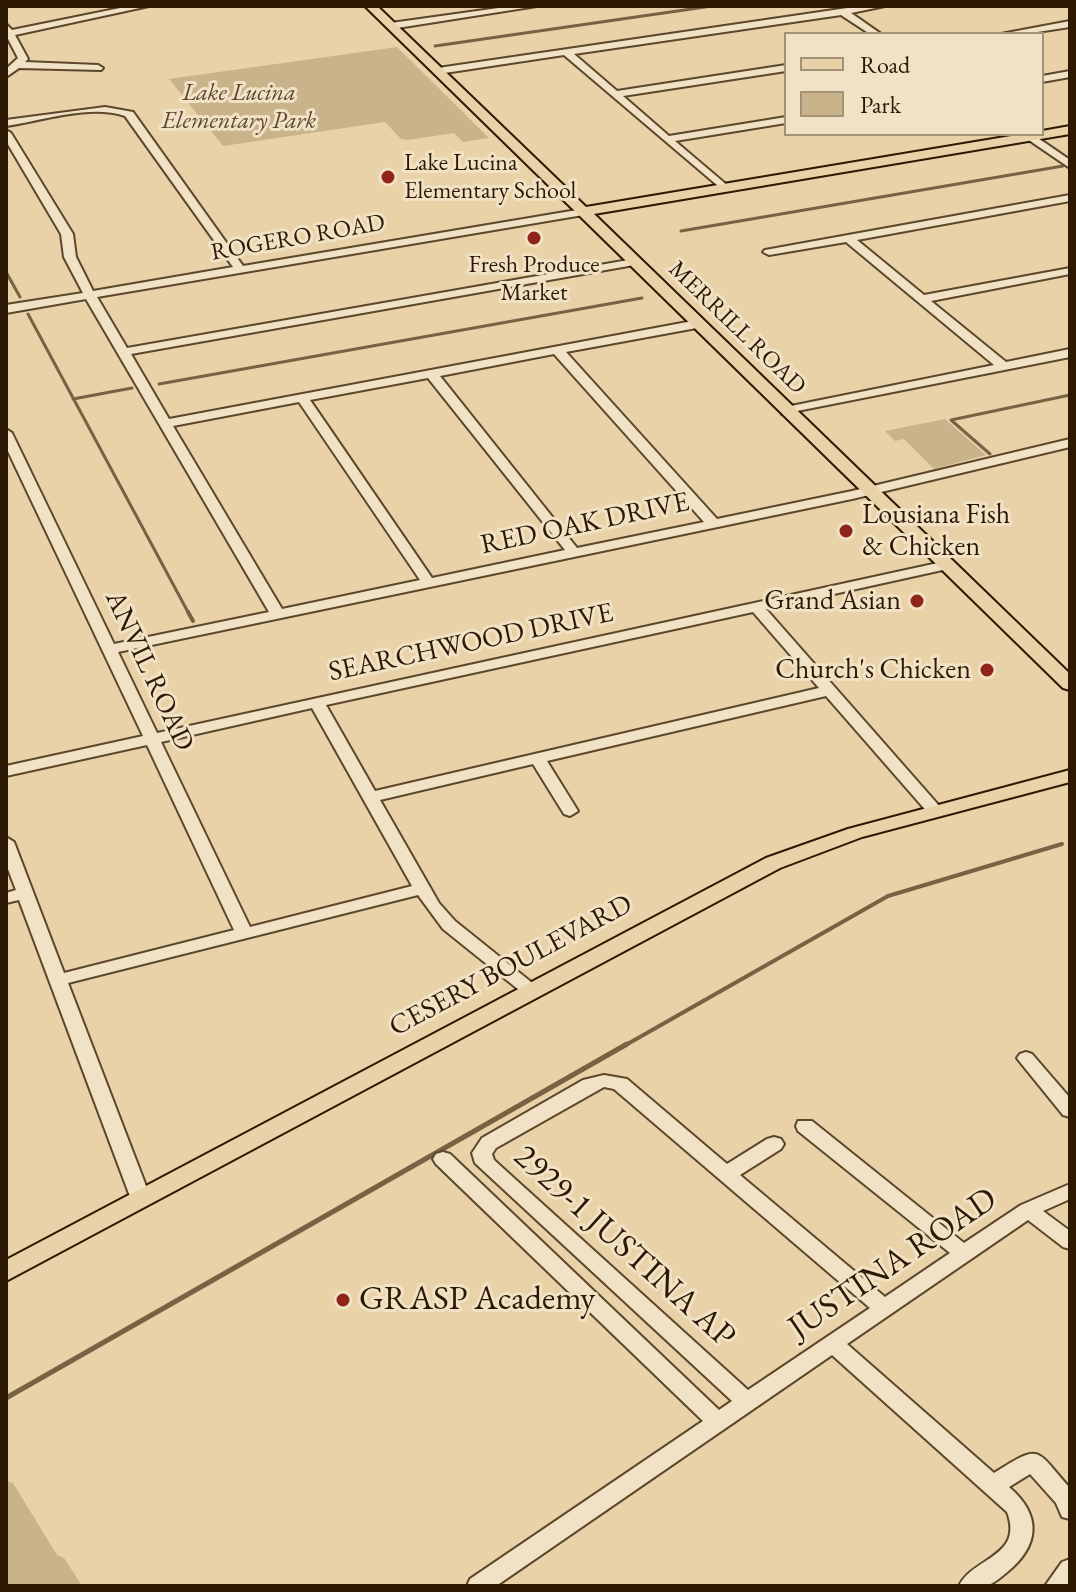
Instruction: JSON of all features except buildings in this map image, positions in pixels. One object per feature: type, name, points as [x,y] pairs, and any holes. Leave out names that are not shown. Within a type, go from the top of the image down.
[{"type":"main road","name":"MERRILL ROAD","points":[[371,6],[1070,684]]},
{"type":"main road","name":"ROGERO ROAD","points":[[1044,133],[1070,130]]},
{"type":"main road","name":"ROGERO ROAD","points":[[583,212],[1021,136]]},
{"type":"main road","name":"CESERY BOULEVARD","points":[[6,1271],[773,863],[855,833],[1070,776]]},
{"type":"street","points":[[20,65],[22,53],[8,30],[144,6]]},
{"type":"street","points":[[391,26],[532,6]]},
{"type":"street","points":[[438,71],[838,9],[880,6]]},
{"type":"street","points":[[838,9],[873,32]]},
{"type":"street","points":[[1019,32],[1070,24]]},
{"type":"street","points":[[566,52],[724,188]]},
{"type":"street","points":[[6,74],[20,65],[98,68]]},
{"type":"street","points":[[614,94],[784,68]]},
{"type":"street","points":[[1044,79],[1070,74]]},
{"type":"street","points":[[6,123],[115,109],[129,114],[240,269]]},
{"type":"street","points":[[667,139],[784,120]]},
{"type":"street","points":[[6,133],[67,234],[70,257],[90,295],[277,613]]},
{"type":"street","points":[[1028,136],[1070,165]]},
{"type":"street","points":[[769,252],[1070,198]]},
{"type":"street","name":"ROGERO ROAD","points":[[6,309],[583,212]]},
{"type":"street","points":[[848,238],[1004,367]]},
{"type":"street","points":[[124,352],[634,262]]},
{"type":"street","points":[[923,299],[1070,271]]},
{"type":"street","points":[[167,423],[698,324]]},
{"type":"street","points":[[557,350],[714,524]]},
{"type":"street","points":[[786,411],[1070,353]]},
{"type":"street","points":[[431,373],[574,553]]},
{"type":"street","points":[[302,398],[429,583]]},
{"type":"street","name":"ANVIL ROAD","points":[[6,433],[244,933]]},
{"type":"street","name":"RED OAK DRIVE","points":[[110,649],[870,491],[1070,444]]},
{"type":"street","name":"SEARCHWOOD DRIVE","points":[[6,771],[947,565]]},
{"type":"street","points":[[756,607],[935,811]]},
{"type":"street","points":[[371,797],[828,691]]},
{"type":"street","points":[[317,703],[422,889],[449,925],[530,990]]},
{"type":"street","points":[[537,758],[570,811]]},
{"type":"street","points":[[6,842],[141,1199]]},
{"type":"street","points":[[58,980],[422,889]]},
{"type":"street","points":[[6,898],[26,893]]},
{"type":"street","points":[[1026,1058],[1070,1110]]},
{"type":"street","name":"2929-1 JUSTINA AP","points":[[748,1403],[485,1163],[482,1153],[489,1143],[590,1085],[604,1081],[620,1084],[885,1309]]},
{"type":"street","points":[[805,1126],[964,1254]]},
{"type":"street","points":[[726,1174],[774,1144]]},
{"type":"street","points":[[443,1159],[718,1422]]},
{"type":"street","name":"JUSTINA ROAD","points":[[478,1586],[1028,1210],[1070,1191]]},
{"type":"street","points":[[1028,1210],[1070,1242]]},
{"type":"street","points":[[833,1344],[994,1485],[1016,1506],[1024,1519],[1024,1536],[1013,1552],[970,1586]]},
{"type":"street","points":[[994,1485],[1032,1461],[1064,1497],[1070,1510]]},
{"type":"street","points":[[1056,1586],[1070,1569]]},
{"type":"green space","name":"Lake Lucina Elementary Park","points":[[397,47],[489,138],[463,142],[454,133],[401,139],[385,122],[223,146],[169,79]]},
{"type":"green space","points":[[945,419],[986,455],[934,469],[904,439],[895,441],[885,431]]},
{"type":"green space","points":[[6,1481],[13,1483],[57,1555],[64,1558],[82,1586],[6,1586]]},
{"type":"waterway","points":[[435,46],[712,6]]},
{"type":"waterway","points":[[681,231],[1063,166]]},
{"type":"waterway","points":[[6,272],[20,297]]},
{"type":"waterway","points":[[159,384],[642,298]]},
{"type":"waterway","points":[[28,314],[74,399]]},
{"type":"waterway","points":[[74,399],[132,388]]},
{"type":"waterway","points":[[990,454],[951,420],[1070,395]]},
{"type":"waterway","points":[[74,399],[189,614]]},
{"type":"waterway","points":[[188,612],[193,621]]},
{"type":"waterway","points":[[624,1046],[888,896],[1062,844]]},
{"type":"waterway","points":[[6,1398],[627,1044]]},
{"type":"place","name":"Lake Lucina Elementary School","points":[[388,177]]},
{"type":"place","name":"Fresh Produce Market","points":[[534,238]]},
{"type":"place","name":"Lousiana Fish & Chicken","points":[[846,531]]},
{"type":"place","name":"Grand Asian","points":[[917,601]]},
{"type":"place","name":"Church's Chicken","points":[[987,670]]},
{"type":"place","name":"GRASP Academy","points":[[343,1300]]}]
